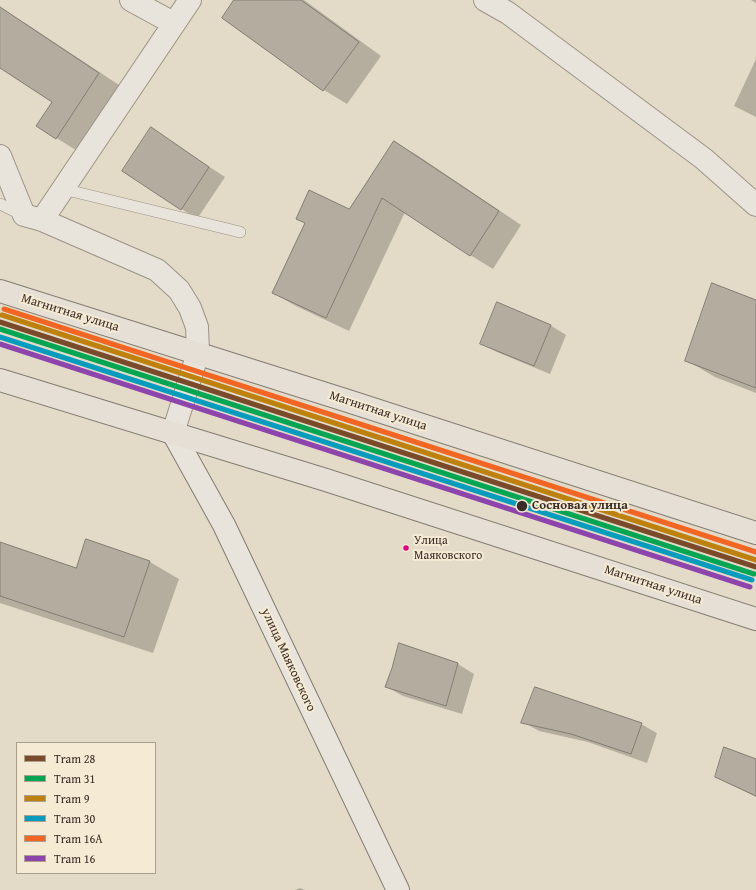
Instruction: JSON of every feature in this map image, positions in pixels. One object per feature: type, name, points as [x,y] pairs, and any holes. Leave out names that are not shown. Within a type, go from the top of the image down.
[{"type":"main road","name":"Магнитная улица","points":[[0,291],[198,353],[756,533]]},
{"type":"main road","name":"Магнитная улица","points":[[0,380],[326,480],[756,619]]},
{"type":"street","points":[[131,0],[173,23]]},
{"type":"street","points":[[33,218],[63,189],[173,23],[190,0]]},
{"type":"street","points":[[485,0],[508,13],[704,159],[756,205]]},
{"type":"street","points":[[0,156],[33,218],[157,270],[179,290],[190,308],[197,327],[198,353],[173,433]]},
{"type":"street","name":"улица Маяковского","points":[[173,433],[224,524],[398,890]]},
{"type":"lane","points":[[63,189],[240,232]]},
{"type":"lane","points":[[0,204],[33,218]]},
{"type":"building","points":[[234,0],[301,0],[359,42],[323,91],[222,18]]},
{"type":"building","points":[[0,7],[99,73],[56,139],[36,126],[52,102],[0,68]]},
{"type":"building","points":[[151,127],[209,167],[181,210],[122,171]]},
{"type":"building","points":[[394,141],[499,211],[470,256],[382,198],[326,318],[272,293],[305,223],[296,219],[309,190],[349,209]]},
{"type":"building","points":[[712,283],[756,300],[756,388],[685,361]]},
{"type":"building","points":[[497,302],[551,325],[534,366],[480,344]]},
{"type":"building","points":[[86,539],[150,561],[124,637],[0,596],[0,542],[76,568]]},
{"type":"building","points":[[399,643],[458,663],[446,706],[385,687]]},
{"type":"building","points":[[535,687],[642,723],[631,754],[571,734],[521,723]]},
{"type":"building","points":[[724,747],[756,759],[756,796],[715,777]]},
{"type":"tram line","name":"16А","points":[[4,309],[756,552]]},
{"type":"tram line","name":"9","points":[[2,315],[756,560]]},
{"type":"tram line","name":"28","points":[[0,322],[756,567]]},
{"type":"tram line","name":"31","points":[[0,329],[754,574]]},
{"type":"tram line","name":"30","points":[[0,337],[752,580]]},
{"type":"tram line","name":"16","points":[[0,344],[750,587]]},
{"type":"place","name":"Сосновая улица","points":[[522,506]]},
{"type":"place","name":"Улица Маяковского","points":[[406,548]]}]
